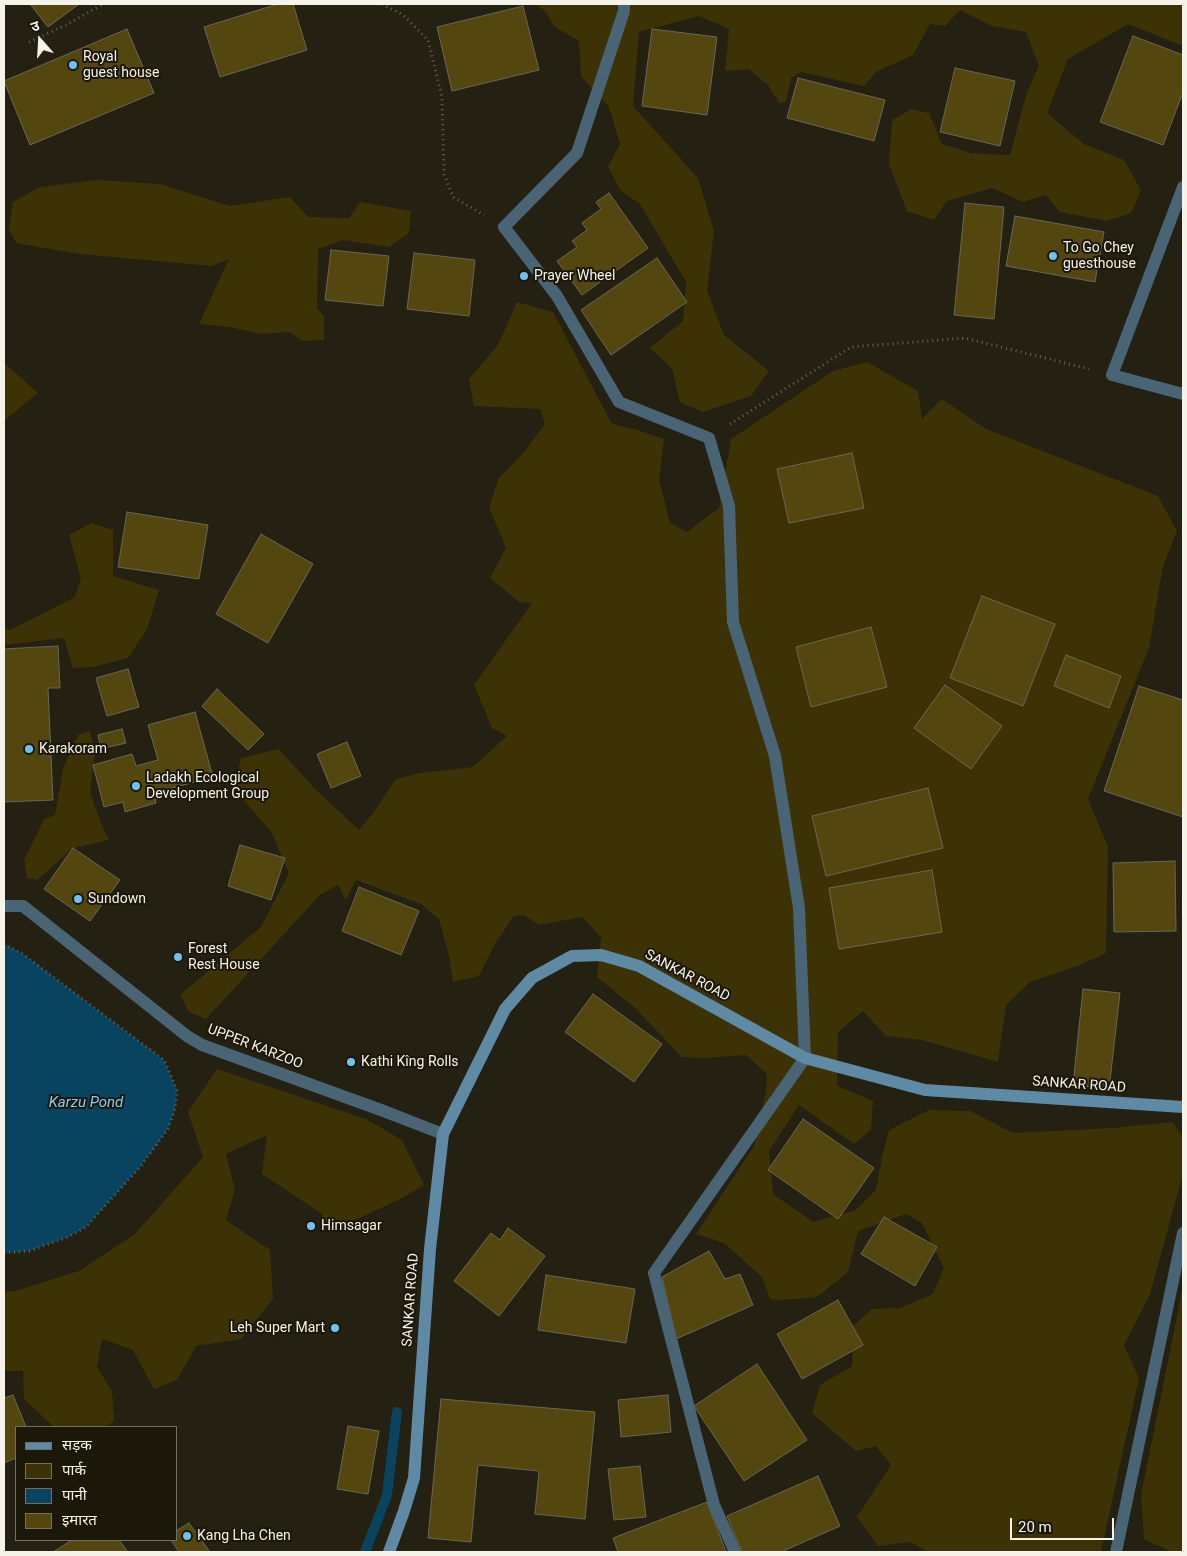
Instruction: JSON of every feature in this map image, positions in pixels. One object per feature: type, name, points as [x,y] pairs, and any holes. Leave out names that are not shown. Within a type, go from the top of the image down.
[{"type":"main road","name":"SANKAR ROAD","points":[[389,1552],[414,1478],[430,1249],[442,1134],[505,1009],[532,978],[572,956],[601,955],[639,966],[805,1058],[925,1090],[1183,1107]]},
{"type":"street","points":[[624,4],[624,11],[577,152],[504,226],[557,296],[618,402],[709,438],[729,506],[733,622],[775,756],[799,908],[805,1058],[654,1273],[714,1505],[735,1552]]},
{"type":"street","points":[[1183,188],[1112,375],[1183,394]]},
{"type":"street","name":"UPPER KARZOO","points":[[4,906],[23,906],[187,1036],[202,1045],[442,1134]]},
{"type":"street","points":[[1116,1552],[1183,1233]]},
{"type":"path","points":[[29,42],[66,25],[103,4]]},
{"type":"path","points":[[382,4],[403,16],[428,40],[442,97],[444,174],[453,197],[504,226]]},
{"type":"path","points":[[709,438],[851,347],[965,338],[1112,375]]},
{"type":"path","points":[[4,944],[23,954],[164,1060],[177,1090],[175,1109],[168,1129],[141,1166],[86,1227],[68,1237],[29,1251],[4,1253]]},
{"type":"green space","points":[[535,4],[1183,4],[1183,46],[1128,24],[1068,59],[1047,113],[1084,144],[1124,160],[1141,190],[1131,213],[1107,221],[1060,212],[1046,195],[1023,202],[992,188],[947,201],[934,220],[907,211],[889,164],[892,120],[911,109],[929,113],[942,144],[971,153],[1010,155],[1027,92],[1039,66],[1026,32],[992,26],[960,10],[945,26],[930,24],[913,55],[876,72],[864,86],[801,72],[791,78],[786,102],[779,103],[768,85],[749,69],[725,71],[729,29],[699,16],[639,32],[633,106],[698,178],[714,231],[707,291],[724,335],[769,371],[751,396],[703,412],[680,402],[672,369],[650,348],[683,321],[686,282],[640,204],[620,190],[608,167],[620,144],[609,107],[581,76],[579,41],[554,26],[545,11]]},
{"type":"green space","points":[[96,180],[160,184],[230,206],[290,197],[308,217],[349,218],[360,202],[411,211],[409,233],[389,247],[343,240],[318,249],[317,309],[324,316],[324,340],[302,341],[290,332],[261,334],[230,327],[199,324],[229,259],[212,266],[79,254],[16,243],[9,229],[13,202],[40,187]]},
{"type":"green space","points":[[517,302],[553,312],[612,424],[664,439],[659,479],[670,523],[687,532],[719,508],[731,439],[833,371],[867,362],[918,391],[922,419],[942,399],[986,429],[1158,496],[1177,531],[1163,566],[1149,648],[1088,799],[1108,847],[1106,953],[1080,965],[1030,982],[1006,1005],[998,1062],[922,1040],[886,1036],[863,1011],[838,1032],[837,1086],[873,1101],[871,1130],[854,1144],[799,1105],[769,1151],[773,1194],[813,1222],[856,1210],[876,1190],[889,1130],[929,1110],[970,1111],[1013,1133],[1113,1128],[1173,1122],[1183,1138],[1183,1174],[1150,1294],[1124,1345],[1139,1378],[1101,1552],[928,1552],[910,1542],[878,1546],[857,1517],[891,1465],[876,1446],[856,1451],[812,1413],[820,1385],[852,1366],[853,1326],[872,1309],[900,1308],[933,1294],[944,1268],[922,1223],[906,1214],[858,1231],[848,1272],[817,1297],[770,1299],[762,1277],[724,1243],[696,1234],[754,1146],[766,1091],[767,1074],[746,1055],[705,1058],[682,1057],[635,1008],[597,977],[601,937],[582,917],[539,925],[524,915],[514,916],[496,942],[479,976],[453,982],[449,956],[439,919],[421,904],[356,880],[346,900],[338,885],[320,895],[206,1019],[189,1012],[180,995],[261,927],[289,873],[272,833],[234,789],[241,758],[279,749],[314,788],[359,830],[396,779],[420,773],[473,767],[507,736],[492,728],[474,685],[532,603],[519,602],[490,578],[506,548],[489,507],[499,478],[524,452],[545,424],[540,409],[474,406],[469,379],[498,345]]},
{"type":"green space","points":[[4,363],[38,393],[4,421]]},
{"type":"green space","points":[[91,523],[113,530],[113,576],[159,590],[147,629],[128,658],[93,667],[73,668],[64,638],[4,645],[4,628],[10,630],[75,597],[81,579],[69,535]]},
{"type":"green space","points":[[90,731],[95,752],[90,792],[109,840],[73,848],[37,880],[27,878],[24,860],[44,819],[55,815],[63,769],[78,735]]},
{"type":"green space","points":[[217,1069],[366,1119],[402,1140],[424,1185],[362,1217],[327,1229],[322,1214],[262,1174],[267,1135],[226,1154],[235,1190],[226,1220],[270,1250],[273,1299],[241,1339],[196,1346],[177,1380],[154,1389],[133,1350],[102,1339],[97,1367],[112,1391],[114,1421],[106,1426],[53,1426],[24,1399],[23,1371],[4,1371],[4,1292],[15,1291],[79,1271],[135,1234],[203,1157],[188,1112]]},
{"type":"green space","points":[[1183,1287],[1183,1552],[1171,1552],[1144,1539],[1141,1495]]},
{"type":"water","name":"Karzu Pond","points":[[4,944],[23,954],[164,1060],[177,1090],[175,1109],[168,1129],[141,1166],[86,1227],[68,1237],[29,1251],[4,1253]]},
{"type":"building","points":[[30,4],[79,4],[48,27]]},
{"type":"building","points":[[278,4],[293,4],[307,50],[220,77],[204,27]]},
{"type":"building","points":[[523,6],[539,70],[452,91],[437,27]]},
{"type":"building","points":[[127,29],[154,93],[30,145],[4,81]]},
{"type":"building","points":[[652,29],[717,37],[707,115],[642,106]]},
{"type":"building","points":[[1133,36],[1183,55],[1183,92],[1163,145],[1100,122]]},
{"type":"building","points":[[955,68],[1015,81],[1000,146],[940,132]]},
{"type":"building","points":[[798,78],[885,100],[874,141],[787,118]]},
{"type":"building","points":[[609,193],[648,248],[582,295],[557,261],[577,247],[572,241],[587,230],[582,223],[601,209],[596,202]]},
{"type":"building","points":[[965,203],[1004,207],[994,319],[954,315]]},
{"type":"building","points":[[1015,216],[1104,232],[1095,282],[1006,266]]},
{"type":"building","points":[[331,250],[389,256],[383,306],[325,300]]},
{"type":"building","points":[[414,253],[475,260],[469,316],[407,309]]},
{"type":"building","points":[[657,258],[687,302],[611,355],[581,310]]},
{"type":"building","points":[[852,453],[864,508],[789,523],[777,469]]},
{"type":"building","points":[[127,512],[208,525],[199,579],[118,567]]},
{"type":"building","points":[[261,534],[313,564],[268,643],[216,614]]},
{"type":"building","points":[[982,596],[1055,624],[1023,706],[950,678]]},
{"type":"building","points":[[871,627],[887,687],[811,707],[796,647]]},
{"type":"building","points":[[58,646],[60,688],[48,688],[53,800],[4,802],[4,649]]},
{"type":"building","points":[[1066,655],[1121,676],[1109,708],[1054,686]]},
{"type":"building","points":[[128,669],[139,707],[107,716],[96,678]]},
{"type":"building","points":[[945,685],[1002,726],[971,769],[914,728]]},
{"type":"building","points":[[1139,686],[1183,700],[1183,817],[1104,791]]},
{"type":"building","points":[[217,689],[264,734],[248,750],[202,706]]},
{"type":"building","points":[[195,712],[213,777],[154,793],[156,803],[125,812],[123,802],[104,807],[93,765],[132,754],[136,766],[158,760],[148,725]]},
{"type":"building","points":[[122,729],[126,743],[101,749],[98,735]]},
{"type":"building","points":[[347,742],[361,776],[331,788],[317,754]]},
{"type":"building","points":[[928,788],[943,848],[826,876],[812,816]]},
{"type":"building","points":[[240,845],[285,858],[271,900],[228,886]]},
{"type":"building","points":[[73,848],[120,880],[90,921],[44,889]]},
{"type":"building","points":[[1175,861],[1176,931],[1114,932],[1113,863]]},
{"type":"building","points":[[932,870],[942,932],[839,949],[829,888]]},
{"type":"building","points":[[359,887],[419,911],[401,955],[342,931]]},
{"type":"building","points":[[1083,989],[1120,993],[1109,1089],[1073,1085]]},
{"type":"building","points":[[593,994],[662,1044],[634,1082],[565,1032]]},
{"type":"building","points":[[803,1119],[874,1168],[838,1219],[768,1170]]},
{"type":"building","points":[[884,1217],[937,1247],[915,1286],[861,1254]]},
{"type":"building","points":[[508,1228],[545,1256],[499,1316],[454,1281],[491,1233],[500,1240]]},
{"type":"building","points":[[709,1251],[725,1279],[740,1274],[753,1305],[676,1339],[662,1277]]},
{"type":"building","points":[[546,1275],[635,1289],[626,1343],[538,1330]]},
{"type":"building","points":[[838,1300],[863,1345],[802,1379],[777,1334]]},
{"type":"building","points":[[757,1364],[807,1440],[744,1481],[694,1406]]},
{"type":"building","points":[[13,1395],[26,1426],[15,1426],[15,1458],[4,1463],[4,1398]]},
{"type":"building","points":[[668,1395],[671,1432],[621,1437],[618,1400]]},
{"type":"building","points":[[441,1399],[595,1412],[585,1519],[535,1514],[539,1471],[478,1465],[471,1542],[428,1538]]},
{"type":"building","points":[[348,1426],[379,1431],[368,1494],[337,1489]]},
{"type":"building","points":[[640,1466],[646,1517],[614,1520],[608,1469]]},
{"type":"building","points":[[818,1476],[840,1526],[781,1552],[742,1552],[727,1516]]},
{"type":"building","points":[[707,1502],[726,1552],[618,1552],[613,1538]]},
{"type":"building","name":"Kang Lha Chen","points":[[189,1523],[210,1552],[179,1552],[172,1541],[178,1541],[178,1530]]},
{"type":"building","points":[[70,1541],[120,1541],[128,1552],[53,1552]]},
{"type":"waterway","points":[[365,1552],[387,1495],[397,1412]]},
{"type":"place","name":"Royal guest house","points":[[73,65]]},
{"type":"place","name":"To Go Chey guesthouse","points":[[1053,256]]},
{"type":"place","name":"Prayer Wheel","points":[[524,276]]},
{"type":"place","name":"Karakoram","points":[[29,749]]},
{"type":"place","name":"Ladakh Ecological Development Group","points":[[136,786]]},
{"type":"place","name":"Sundown","points":[[78,899]]},
{"type":"place","name":"Forest Rest House","points":[[178,957]]},
{"type":"place","name":"Kathi Kîng Rolls","points":[[351,1062]]},
{"type":"place","name":"Himsagar","points":[[311,1226]]},
{"type":"place","name":"Leh Super Mart","points":[[335,1328]]},
{"type":"place","name":"Kang Lha Chen","points":[[187,1536]]}]
